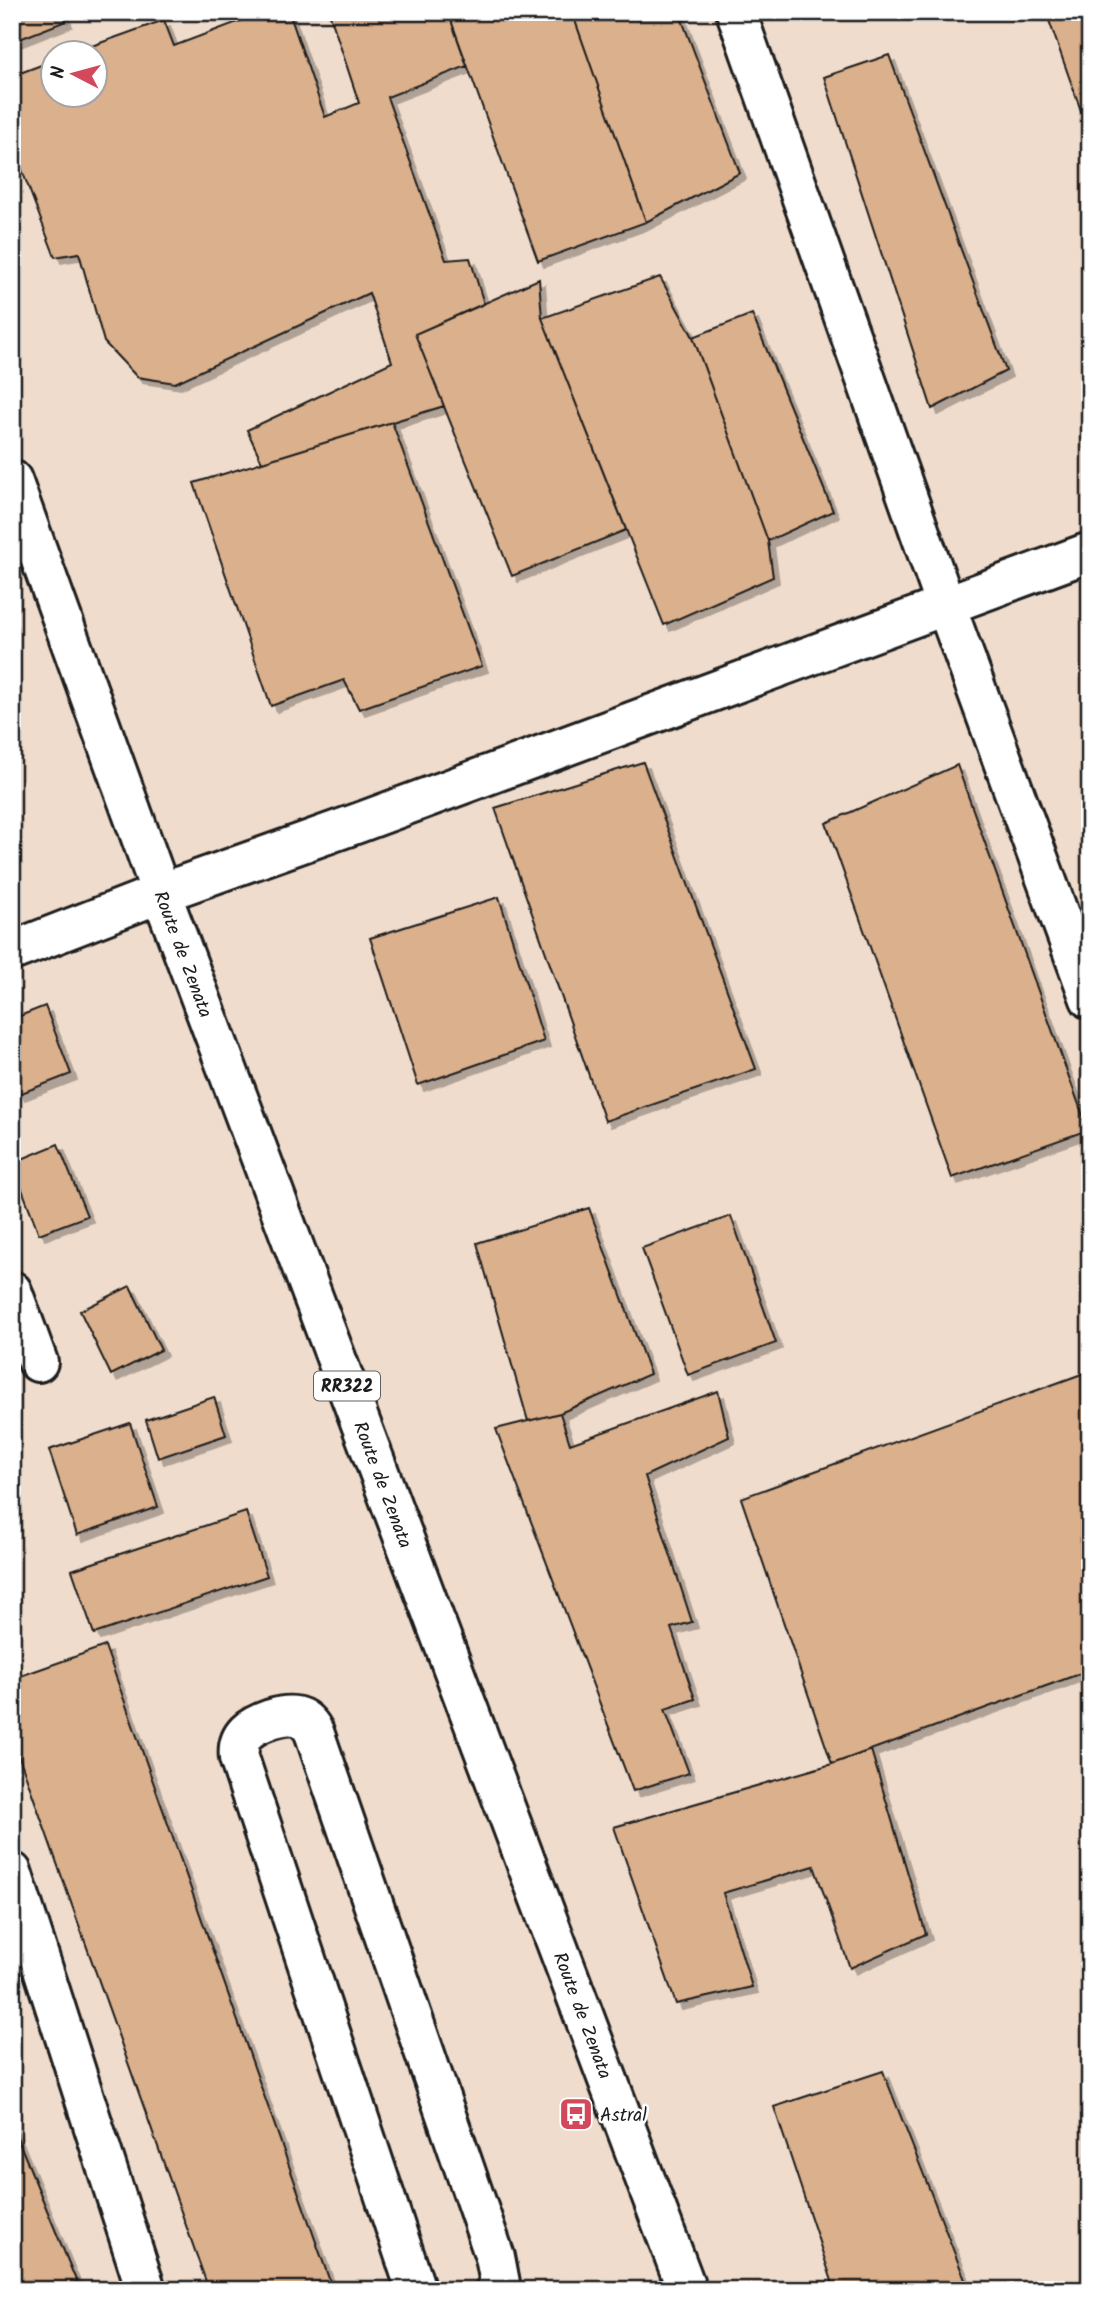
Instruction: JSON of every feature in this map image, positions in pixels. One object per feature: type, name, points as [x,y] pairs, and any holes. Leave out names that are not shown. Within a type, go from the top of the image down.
[{"type":"main road","points":[[736,12],[946,606],[1090,999]]},
{"type":"main road","name":"Route de Zenata","points":[[12,481],[162,894],[687,2290]]},
{"type":"main road","points":[[12,951],[1090,552]]},
{"type":"main road","points":[[12,1291],[38,1362]]},
{"type":"main road","points":[[416,2290],[239,1758],[238,1748],[247,1730],[281,1716],[291,1714],[300,1717],[309,1723],[314,1732],[495,2257],[500,2283],[495,2290]]},
{"type":"main road","points":[[12,1872],[146,2290]]},
{"type":"shaded area","points":[[12,12],[1090,12],[1090,2290],[12,2290]]},
{"type":"building","points":[[12,12],[63,12],[66,21],[12,42]]},
{"type":"building","points":[[264,12],[289,12],[325,117],[359,103],[329,12],[448,12],[467,66],[387,97],[446,260],[470,258],[484,304],[415,334],[444,406],[262,462],[247,430],[392,362],[369,293],[175,383],[137,377],[104,342],[79,253],[55,257],[12,144],[12,76],[38,66],[38,108],[108,108],[108,40],[164,20],[174,46]]},
{"type":"building","points":[[448,12],[572,12],[646,222],[538,261]]},
{"type":"building","points":[[572,12],[679,12],[740,173],[646,222]]},
{"type":"building","points":[[1046,12],[1090,12],[1090,136]]},
{"type":"building","points":[[889,55],[1006,371],[932,409],[824,77]]},
{"type":"building","points":[[660,277],[693,337],[768,541],[773,577],[664,625],[542,318]]},
{"type":"building","points":[[539,279],[542,318],[626,530],[512,576],[415,334]]},
{"type":"building","points":[[752,314],[833,511],[768,541],[693,337]]},
{"type":"building","points":[[392,422],[482,666],[359,709],[344,680],[271,706],[194,483]]},
{"type":"building","points":[[643,762],[756,1069],[605,1121],[495,808]]},
{"type":"building","points":[[957,765],[1088,1130],[952,1178],[826,823]]},
{"type":"building","points":[[499,897],[544,1041],[418,1085],[370,938]]},
{"type":"building","points":[[45,1006],[71,1074],[19,1094],[12,1078],[12,1019]]},
{"type":"building","points":[[58,1144],[87,1216],[39,1234],[12,1163]]},
{"type":"building","points":[[589,1208],[650,1374],[560,1413],[528,1421],[477,1243]]},
{"type":"building","points":[[731,1216],[776,1343],[688,1375],[642,1248]]},
{"type":"building","points":[[130,1286],[161,1350],[111,1375],[80,1311]]},
{"type":"building","points":[[1090,1371],[1090,1670],[832,1764],[741,1498]]},
{"type":"building","points":[[718,1391],[729,1437],[645,1476],[692,1622],[671,1628],[695,1699],[665,1709],[689,1773],[633,1791],[496,1429],[560,1413],[570,1444]]},
{"type":"building","points":[[214,1397],[226,1435],[158,1458],[146,1420]]},
{"type":"building","points":[[130,1423],[158,1507],[77,1535],[49,1450]]},
{"type":"building","points":[[246,1512],[267,1576],[94,1634],[72,1570]]},
{"type":"building","points":[[105,1646],[333,2290],[209,2290],[12,1737],[12,1679]]},
{"type":"building","points":[[871,1750],[926,1934],[850,1968],[814,1866],[723,1893],[752,1987],[676,2004],[614,1827],[832,1764]]},
{"type":"building","points":[[883,2071],[969,2290],[835,2290],[774,2107]]},
{"type":"building","points":[[12,2125],[80,2290],[12,2290]]},
{"type":"place","name":"Astral","points":[[576,2114]]}]
